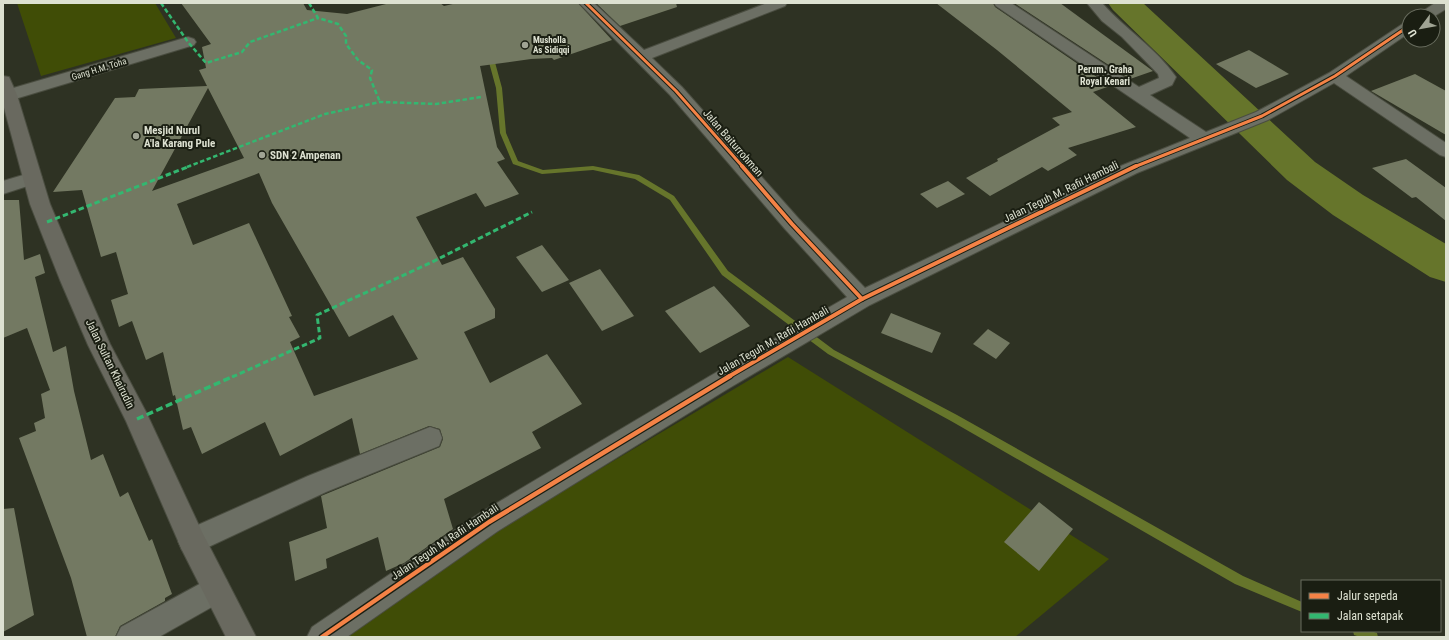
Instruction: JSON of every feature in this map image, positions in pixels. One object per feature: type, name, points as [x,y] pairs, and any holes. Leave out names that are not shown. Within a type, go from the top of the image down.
[{"type":"main road","name":"Jalan Sultan Khairudin","points":[[6,88],[47,222],[93,331],[137,419],[192,540],[241,637]]},
{"type":"street","name":"Jalan Baiturrohman","points":[[586,3],[676,91],[792,224],[862,299]]},
{"type":"street","points":[[641,57],[780,3]]},
{"type":"street","points":[[1001,3],[1136,95],[1210,137]]},
{"type":"street","points":[[1094,3],[1107,18],[1127,34],[1164,70],[1168,77],[1166,81],[1136,95]]},
{"type":"street","name":"Jalan Teguh M. Rafii Hambali","points":[[322,637],[489,522],[718,383],[862,299],[1130,169],[1262,116],[1335,76],[1401,31]]},
{"type":"street","name":"Gang H.M. Toha","points":[[6,88],[188,42]]},
{"type":"street","points":[[1335,76],[1446,151]]},
{"type":"street","points":[[3,188],[33,178]]},
{"type":"street","points":[[192,540],[317,484],[430,438]]},
{"type":"street","points":[[131,637],[216,589]]},
{"type":"green space","points":[[17,3],[155,3],[176,38],[41,76]]},
{"type":"green space","points":[[788,357],[1109,559],[1015,637],[325,637],[323,634]]},
{"type":"building","points":[[181,3],[303,3],[307,10],[347,14],[390,3],[440,3],[444,6],[457,3],[578,3],[612,40],[554,60],[552,58],[531,59],[480,66],[497,147],[505,159],[497,162],[519,194],[485,207],[476,193],[416,217],[442,265],[463,257],[495,309],[495,318],[464,332],[490,383],[547,354],[582,404],[532,432],[541,448],[444,499],[453,529],[404,563],[386,571],[378,537],[326,559],[327,568],[295,581],[289,542],[327,528],[321,496],[440,447],[443,439],[440,429],[429,426],[360,454],[352,418],[280,456],[265,422],[202,454],[191,427],[183,430],[175,395],[173,396],[163,352],[146,360],[132,321],[119,327],[111,300],[128,294],[116,252],[101,257],[82,190],[53,192],[115,98],[135,97],[139,89],[207,86],[199,70],[206,68],[202,47],[211,44]],"holes":[[[208,88],[244,158],[152,191]],[[259,173],[272,203],[349,337],[393,315],[418,359],[314,396],[290,342],[300,337],[289,317],[292,316],[249,223],[193,245],[177,204]]]},
{"type":"building","points":[[596,3],[676,3],[677,7],[620,26]]},
{"type":"building","points":[[936,3],[993,3],[995,7],[1110,86],[1093,92],[1136,127],[1068,148],[1077,155],[1048,171],[1042,167],[990,196],[966,178],[998,161],[997,159],[1060,125],[1052,118],[1072,112],[997,50]]},
{"type":"building","points":[[1014,3],[1060,3],[1153,71],[1130,79]]},
{"type":"building","points":[[1249,50],[1289,74],[1256,88],[1216,64]]},
{"type":"building","points":[[1415,74],[1446,91],[1446,135],[1371,91]]},
{"type":"building","points":[[1406,159],[1446,188],[1446,221],[1416,197],[1412,198],[1372,168]]},
{"type":"building","points":[[948,181],[965,194],[937,208],[920,194]]},
{"type":"building","points":[[3,200],[19,200],[24,260],[40,254],[45,273],[35,277],[53,352],[66,346],[74,391],[91,460],[103,454],[120,497],[128,492],[149,541],[152,539],[172,594],[165,598],[165,601],[120,626],[115,637],[87,637],[71,578],[19,438],[36,431],[34,423],[45,418],[41,394],[50,390],[27,328],[3,338]]},
{"type":"building","points":[[542,245],[569,280],[542,292],[516,257]]},
{"type":"building","points":[[600,269],[634,316],[602,331],[569,283]]},
{"type":"building","points":[[714,286],[750,326],[700,353],[665,311]]},
{"type":"building","points":[[891,313],[941,333],[932,353],[881,333]]},
{"type":"building","points":[[988,329],[1010,343],[996,359],[973,344]]},
{"type":"building","points":[[1039,502],[1073,529],[1039,571],[1004,542]]},
{"type":"building","points":[[14,508],[34,615],[3,632],[3,509]]},
{"type":"waterway","points":[[1124,3],[1301,171],[1348,205],[1446,265]]},
{"type":"waterway","points":[[490,55],[499,88],[503,133],[515,162],[542,172],[593,168],[637,177],[672,198],[725,273],[831,352],[954,418],[1239,580],[1301,607]]},
{"type":"waterway","points":[[1360,632],[1373,637]]},
{"type":"marked path","points":[[161,3],[188,42],[206,63],[242,52],[250,42],[318,18]]},
{"type":"marked path","points":[[309,3],[318,18],[338,24],[346,36],[346,44],[358,60],[372,70],[370,78],[380,102]]},
{"type":"marked path","points":[[47,222],[325,114],[380,102],[436,104],[481,97]]},
{"type":"marked path","points":[[137,419],[320,338],[317,315],[430,263],[532,212]]},
{"type":"cycle path","points":[[586,3],[676,91],[792,224],[862,299]]},
{"type":"cycle path","points":[[322,637],[489,522],[718,383],[862,299],[1130,169],[1262,116],[1335,76],[1401,31]]},
{"type":"place","name":"Musholla As Sidiqqi","points":[[525,45]]},
{"type":"place","name":"Mesjid Nurul A'la Karang Pule","points":[[136,136]]},
{"type":"place","name":"SDN 2 Ampenan","points":[[262,155]]},
{"type":"district","name":"Perum. Graha Royal Kenari","points":[[1105,74]]}]
